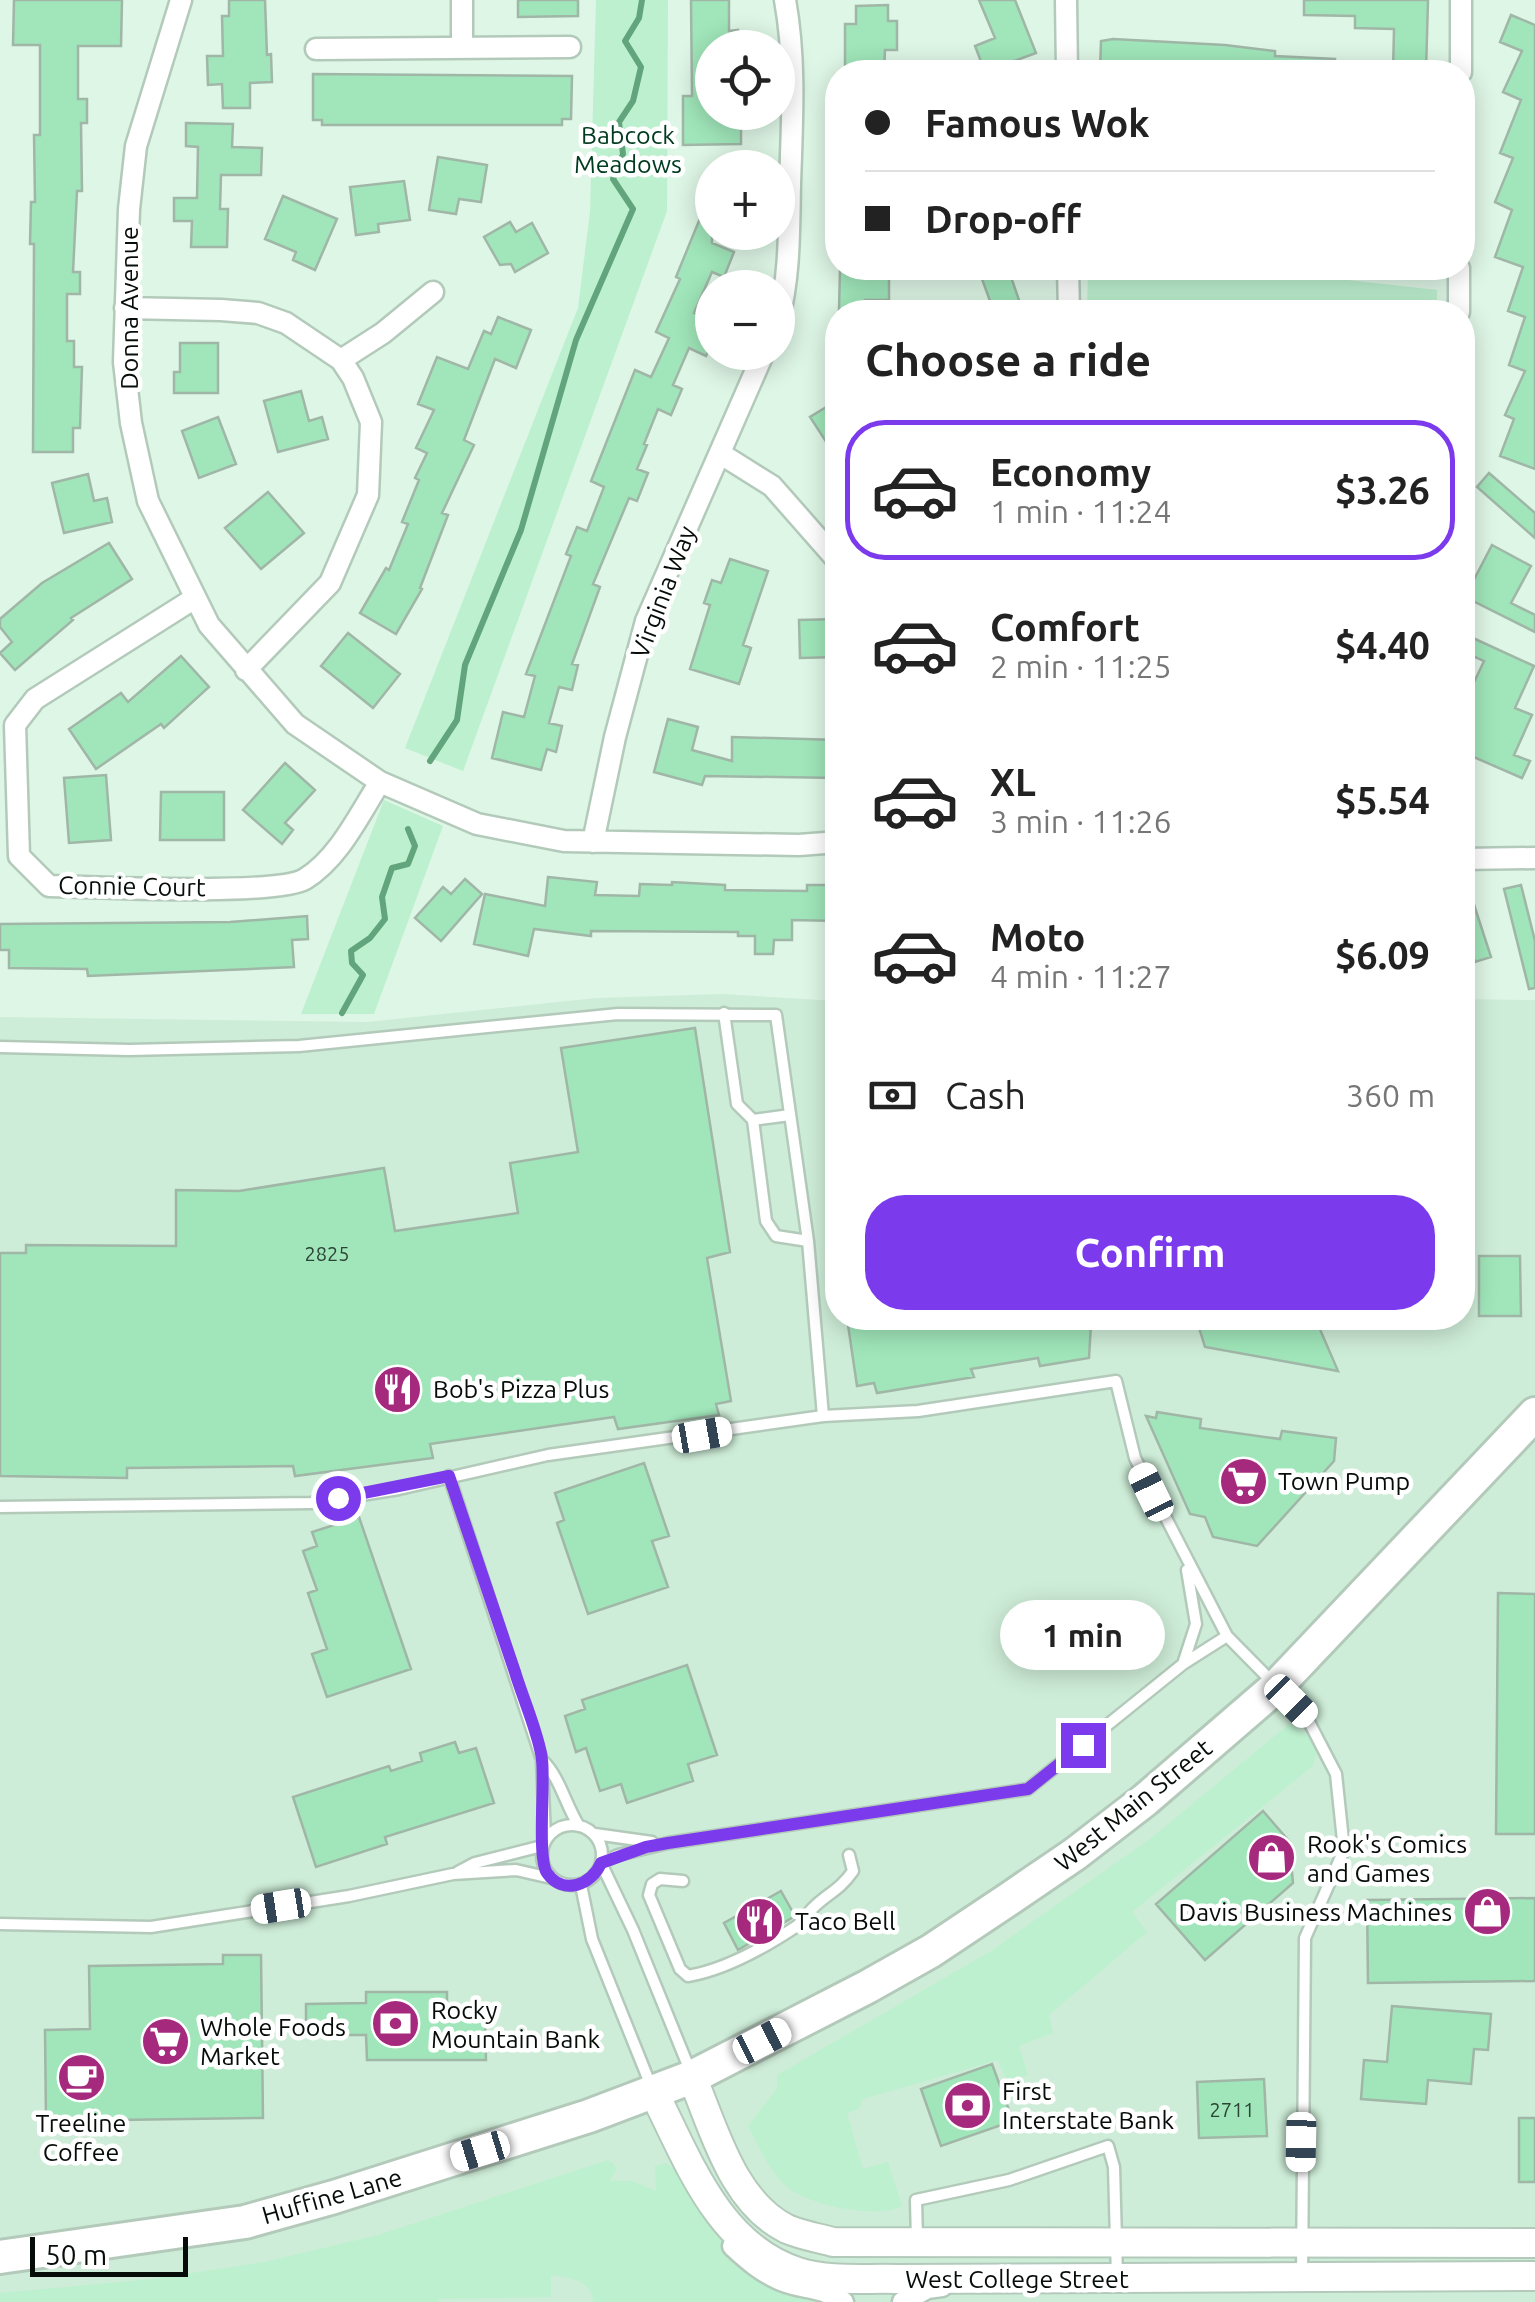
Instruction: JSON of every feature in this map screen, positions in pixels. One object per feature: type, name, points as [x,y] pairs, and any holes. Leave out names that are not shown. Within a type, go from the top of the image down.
[{"type":"highway","name":"West Main Street","points":[[653,2091],[692,2076],[867,1987],[932,1950],[1075,1854],[1276,1687],[1535,1414]]},
{"type":"highway","name":"Huffine Lane","points":[[0,2257],[244,2222],[553,2128],[653,2091]]},
{"type":"main road","name":"West College Street","points":[[692,2076],[724,2156],[748,2197],[785,2228],[833,2242],[1535,2243]]},
{"type":"main road","name":"West College Street","points":[[653,2091],[716,2213],[744,2242],[798,2272],[824,2277],[995,2279],[1535,2276]]},
{"type":"main road","points":[[824,2277],[855,2269],[894,2268],[910,2262],[918,2245]]},
{"type":"street","name":"Donna Avenue","points":[[181,0],[136,146],[129,210],[124,362],[130,423],[148,500],[209,625],[296,724],[380,782],[477,824],[524,835],[593,842],[825,843]]},
{"type":"street","points":[[462,0],[462,47]]},
{"type":"street","points":[[784,0],[792,37],[788,270]]},
{"type":"street","points":[[1066,0],[1067,60]]},
{"type":"street","points":[[1460,60],[1461,0]]},
{"type":"street","points":[[316,48],[570,47]]},
{"type":"street","points":[[341,360],[383,333],[433,292]]},
{"type":"street","points":[[126,308],[258,314],[306,334],[341,360],[371,422],[368,495],[330,583],[246,670]]},
{"type":"street","name":"Virginia Way","points":[[593,842],[615,737],[646,621],[756,370]]},
{"type":"street","points":[[721,454],[772,486],[825,546]]},
{"type":"street","name":"Connie Court","points":[[195,598],[35,699],[15,725],[19,856],[49,886],[249,888],[301,882],[328,861],[380,782]]},
{"type":"street","points":[[1475,858],[1535,858]]},
{"type":"street","points":[[716,2213],[731,2244],[754,2265],[784,2282],[819,2287],[843,2302]]},
{"type":"street","points":[[903,2302],[927,2288],[995,2279]]},
{"type":"lane","points":[[724,1013],[737,1104],[752,1120],[766,1221],[776,1236],[808,1240]]},
{"type":"lane","points":[[0,1047],[129,1050],[299,1046],[618,1014],[776,1015],[808,1240],[823,1416]]},
{"type":"lane","points":[[752,1120],[790,1115]]},
{"type":"lane","points":[[0,1507],[311,1503],[399,1489],[548,1455],[823,1416],[918,1410],[1116,1380],[1134,1458],[1227,1636],[1306,1716],[1336,1774],[1344,1850],[1304,1938],[1302,2276]]},
{"type":"lane","points":[[449,1476],[542,1760],[542,1860],[551,1878]]},
{"type":"lane","points":[[1184,1664],[1196,1624],[1185,1560]]},
{"type":"lane","points":[[0,1924],[151,1927],[349,1896],[452,1874],[516,1870],[565,1885],[581,1884],[597,1872],[601,1863],[646,1847],[1028,1789],[1184,1664],[1227,1636]]},
{"type":"lane","points":[[542,1760],[555,1772],[560,1792],[583,1828],[600,1844],[601,1863],[633,1930],[692,2076]]},
{"type":"lane","points":[[452,1874],[543,1842],[560,1827],[583,1828],[603,1838],[668,1843]]},
{"type":"lane","points":[[683,1881],[660,1879],[652,1884],[649,1895],[680,1969],[688,1976],[702,1974],[800,1924],[814,1906],[841,1889],[854,1871],[850,1854]]},
{"type":"lane","points":[[581,1884],[592,1939],[653,2091]]},
{"type":"lane","points":[[918,2245],[916,2200],[1009,2180],[1108,2146],[1114,2167],[1117,2279]]},
{"type":"shaded area","points":[[723,994],[825,1000],[825,1330],[1475,1330],[1475,999],[1535,1000],[1535,2302],[0,2302],[0,1017],[367,1022],[596,998]]},
{"type":"green space","name":"Babcock Meadows","points":[[596,0],[668,0],[667,211],[463,771],[405,748],[578,308],[590,212]]},
{"type":"green space","points":[[1088,280],[1348,280],[1437,290],[1437,300],[1087,300]]},
{"type":"green space","points":[[384,800],[443,826],[374,1014],[301,1014]]},
{"type":"green space","points":[[1289,1724],[1309,1737],[1318,1749],[1313,1766],[1132,1912],[1147,1932],[1049,2015],[1053,2033],[1019,2046],[1028,2075],[1007,2082],[998,2060],[863,2099],[859,2109],[847,2113],[863,2169],[888,2162],[902,2206],[877,2211],[843,2208],[797,2194],[781,2181],[748,2126],[777,2088],[777,2075],[991,1951],[1151,1838]]},
{"type":"green space","points":[[608,2160],[616,2170],[610,2181],[632,2181],[656,2191],[655,2166],[667,2163],[731,2250],[835,2302],[593,2302],[584,2284],[551,2275],[551,2297],[439,2302],[0,2302],[0,2293],[152,2279],[264,2262],[378,2235]]},
{"type":"building","points":[[14,0],[122,0],[121,46],[78,46],[78,99],[87,99],[87,123],[81,123],[82,191],[77,191],[73,272],[80,272],[80,294],[67,294],[67,341],[74,341],[74,367],[82,367],[80,428],[73,428],[73,452],[33,452],[34,244],[30,244],[31,202],[35,202],[34,135],[40,135],[40,45],[13,45]]},
{"type":"building","points":[[229,0],[265,0],[272,82],[250,83],[250,108],[223,108],[222,84],[208,85],[207,56],[223,56],[222,16],[229,16]]},
{"type":"building","points":[[518,0],[578,0],[578,16],[518,17]]},
{"type":"building","points":[[691,0],[729,0],[729,30],[695,30],[695,130],[741,130],[741,144],[683,145],[683,96],[692,96]]},
{"type":"building","points":[[979,0],[1015,0],[1036,53],[1017,60],[980,60],[975,46],[995,38]]},
{"type":"building","points":[[1304,0],[1428,0],[1426,60],[1393,60],[1394,29],[1355,28],[1355,16],[1304,15]]},
{"type":"building","points":[[888,5],[888,21],[897,21],[897,50],[885,50],[885,60],[845,60],[845,24],[856,24],[856,6]]},
{"type":"building","points":[[1511,15],[1535,25],[1535,469],[1500,456],[1514,419],[1505,415],[1525,371],[1509,365],[1525,317],[1508,311],[1523,267],[1495,257],[1512,210],[1495,202],[1513,158],[1500,153],[1521,100],[1503,92],[1522,51],[1500,42]]},
{"type":"building","points":[[1101,41],[1225,45],[1275,51],[1275,56],[1335,60],[1100,60]]},
{"type":"building","points":[[313,74],[572,76],[571,119],[562,119],[562,125],[322,125],[322,120],[313,120]]},
{"type":"building","points":[[186,123],[233,124],[232,147],[262,148],[261,175],[221,175],[220,209],[228,209],[227,247],[191,247],[192,221],[174,221],[174,198],[197,198],[198,147],[186,146]]},
{"type":"building","points":[[438,157],[487,165],[481,202],[459,199],[456,214],[429,210]]},
{"type":"building","points":[[404,181],[410,220],[378,224],[379,232],[356,235],[350,187]]},
{"type":"building","points":[[283,196],[337,219],[315,270],[293,260],[296,252],[265,239]]},
{"type":"building","points":[[510,222],[516,232],[532,223],[548,253],[515,272],[511,264],[500,265],[484,237]]},
{"type":"building","points":[[695,231],[695,250],[734,252],[727,270],[695,270],[695,351],[689,348],[673,385],[682,389],[671,415],[658,409],[637,469],[648,473],[637,501],[629,498],[593,584],[600,587],[572,664],[578,665],[572,690],[559,687],[549,723],[562,726],[556,752],[547,749],[541,770],[492,758],[503,712],[524,717],[535,676],[526,674],[571,556],[566,554],[577,527],[587,531],[604,487],[591,481],[635,370],[651,377],[669,338],[656,332],[680,279],[676,277]]},
{"type":"building","points":[[840,280],[889,280],[889,300],[839,300]]},
{"type":"building","points":[[982,280],[1012,280],[1019,300],[990,300]]},
{"type":"building","points":[[498,317],[531,330],[516,368],[495,359],[464,440],[474,445],[442,513],[448,515],[422,589],[396,634],[360,613],[386,568],[389,570],[408,524],[402,522],[427,453],[416,448],[434,410],[418,404],[437,357],[468,369],[484,331],[491,334]]},
{"type":"building","points":[[180,343],[218,343],[218,393],[174,393],[174,372],[180,372]]},
{"type":"building","points":[[301,391],[309,421],[322,417],[328,439],[278,452],[264,401]]},
{"type":"building","points":[[825,408],[825,440],[810,417]]},
{"type":"building","points":[[218,417],[236,464],[199,478],[182,431]]},
{"type":"building","points":[[1489,473],[1535,513],[1535,538],[1477,487]]},
{"type":"building","points":[[88,474],[94,501],[107,498],[112,522],[64,533],[52,483]]},
{"type":"building","points":[[268,492],[304,533],[261,569],[225,528]]},
{"type":"building","points":[[109,543],[132,579],[71,618],[15,670],[0,653],[12,642],[0,627],[0,619],[42,583]]},
{"type":"building","points":[[1492,545],[1531,566],[1511,603],[1535,615],[1535,632],[1475,602],[1475,578]]},
{"type":"building","points":[[730,559],[768,571],[743,645],[751,648],[739,684],[690,669],[710,605],[704,603],[712,580],[721,583]]},
{"type":"building","points":[[825,619],[825,657],[800,658],[799,620]]},
{"type":"building","points":[[348,633],[400,674],[373,708],[321,666]]},
{"type":"building","points":[[1475,639],[1534,666],[1515,708],[1532,715],[1514,755],[1530,761],[1522,778],[1475,758],[1475,680],[1484,661],[1475,657]]},
{"type":"building","points":[[181,656],[209,687],[164,728],[161,724],[96,769],[69,729],[121,693],[128,702]]},
{"type":"building","points":[[668,719],[698,727],[692,750],[732,761],[732,737],[825,740],[825,778],[705,776],[702,785],[654,772]]},
{"type":"building","points":[[285,763],[315,790],[285,823],[293,830],[282,844],[243,810]]},
{"type":"building","points":[[106,775],[111,840],[69,843],[64,778]]},
{"type":"building","points":[[161,792],[224,792],[224,840],[160,840]]},
{"type":"building","points":[[548,877],[597,882],[595,895],[639,896],[640,884],[672,882],[725,885],[725,890],[807,891],[807,885],[825,885],[825,921],[792,920],[792,940],[774,940],[773,954],[755,954],[755,936],[738,936],[738,932],[591,931],[591,936],[534,929],[528,956],[474,944],[485,894],[545,906]]},
{"type":"building","points":[[465,879],[482,894],[441,941],[415,918],[443,887],[451,894]]},
{"type":"building","points":[[1521,885],[1535,941],[1535,988],[1529,989],[1504,889]]},
{"type":"building","points":[[1475,908],[1491,957],[1475,962]]},
{"type":"building","points":[[307,916],[308,939],[292,940],[294,967],[88,976],[87,969],[9,968],[9,950],[0,950],[0,924],[230,922]]},
{"type":"building","points":[[695,1028],[730,1252],[707,1258],[731,1401],[716,1404],[719,1415],[618,1429],[614,1417],[430,1444],[433,1458],[295,1476],[293,1466],[127,1468],[127,1478],[0,1476],[0,1253],[26,1253],[26,1245],[176,1246],[176,1190],[239,1191],[384,1168],[395,1231],[518,1213],[510,1163],[578,1152],[561,1048]]},
{"type":"building","points":[[1479,1256],[1520,1256],[1521,1316],[1479,1316]]},
{"type":"building","points":[[849,1330],[1091,1330],[1089,1358],[1040,1366],[1038,1358],[971,1369],[974,1377],[877,1393],[874,1383],[857,1386]]},
{"type":"building","points":[[1200,1330],[1320,1330],[1338,1371],[1205,1347]]},
{"type":"building","points":[[1157,1412],[1201,1419],[1200,1428],[1280,1439],[1282,1431],[1336,1438],[1334,1461],[1257,1546],[1213,1537],[1205,1517],[1190,1514],[1146,1416],[1156,1418]]},
{"type":"building","points":[[644,1463],[669,1536],[652,1541],[668,1587],[588,1614],[557,1523],[564,1520],[555,1493]]},
{"type":"building","points":[[359,1517],[411,1669],[327,1697],[312,1654],[327,1649],[308,1593],[317,1590],[303,1551],[317,1546],[312,1532]]},
{"type":"building","points":[[1498,1593],[1535,1594],[1535,1834],[1496,1834]]},
{"type":"building","points":[[687,1665],[717,1755],[688,1764],[693,1781],[627,1803],[621,1784],[600,1791],[586,1748],[576,1752],[565,1716],[585,1709],[582,1700]]},
{"type":"building","points":[[455,1742],[459,1753],[476,1748],[494,1803],[385,1837],[387,1844],[316,1867],[293,1797],[389,1766],[391,1771],[422,1761],[420,1753]]},
{"type":"building","points":[[1263,1811],[1289,1841],[1293,1883],[1205,1960],[1156,1904]]},
{"type":"building","name":"Taco Bell","points":[[781,1891],[795,1916],[738,1950],[724,1923]]},
{"type":"building","points":[[1535,1898],[1535,1981],[1368,1983],[1367,1900]]},
{"type":"building","points":[[223,1955],[261,1955],[263,2118],[46,2121],[45,2030],[90,2029],[89,1966],[223,1964]]},
{"type":"building","name":"Rocky Mountain Bank","points":[[366,1992],[447,1992],[447,2013],[485,2013],[486,2060],[367,2060],[366,2035],[306,2035],[306,2004],[366,2003]]},
{"type":"building","points":[[1392,2006],[1491,2014],[1488,2050],[1474,2049],[1471,2084],[1428,2080],[1426,2104],[1361,2099],[1364,2060],[1387,2062]]},
{"type":"building","name":"First Interstate Bank","points":[[992,2064],[1013,2121],[941,2146],[921,2089]]},
{"type":"building","points":[[1264,2079],[1267,2136],[1199,2138],[1197,2082]]},
{"type":"building","points":[[1519,2118],[1535,2118],[1535,2182],[1519,2182]]},
{"type":"waterway","points":[[430,761],[457,720],[465,665],[521,530],[576,340],[633,209],[613,179],[623,154],[619,122],[633,101],[641,67],[625,41],[639,18],[642,0]]},
{"type":"waterway","points":[[342,1013],[363,975],[352,963],[351,951],[370,938],[385,919],[382,897],[392,868],[408,864],[415,846],[408,829]]},
{"type":"place","name":"Bob's Pizza Plus","points":[[398,1389]]},
{"type":"place","name":"Town Pump","points":[[1243,1481]]},
{"type":"place","name":"Rook's Comics and Games","points":[[1272,1858]]},
{"type":"place","name":"Davis Business Machines","points":[[1487,1912]]},
{"type":"place","name":"Taco Bell","points":[[760,1921]]},
{"type":"place","name":"Rocky Mountain Bank","points":[[396,2024]]},
{"type":"place","name":"Whole Foods Market","points":[[165,2041]]},
{"type":"place","name":"Treeline Coffee","points":[[81,2077]]},
{"type":"place","name":"First Interstate Bank","points":[[967,2105]]},
{"type":"route","points":[[338,1498],[399,1489],[449,1476],[542,1760],[542,1860],[551,1878],[565,1885],[590,1880],[601,1863],[646,1847],[882,1808],[940,1804],[1028,1789],[1083,1745]]}]
